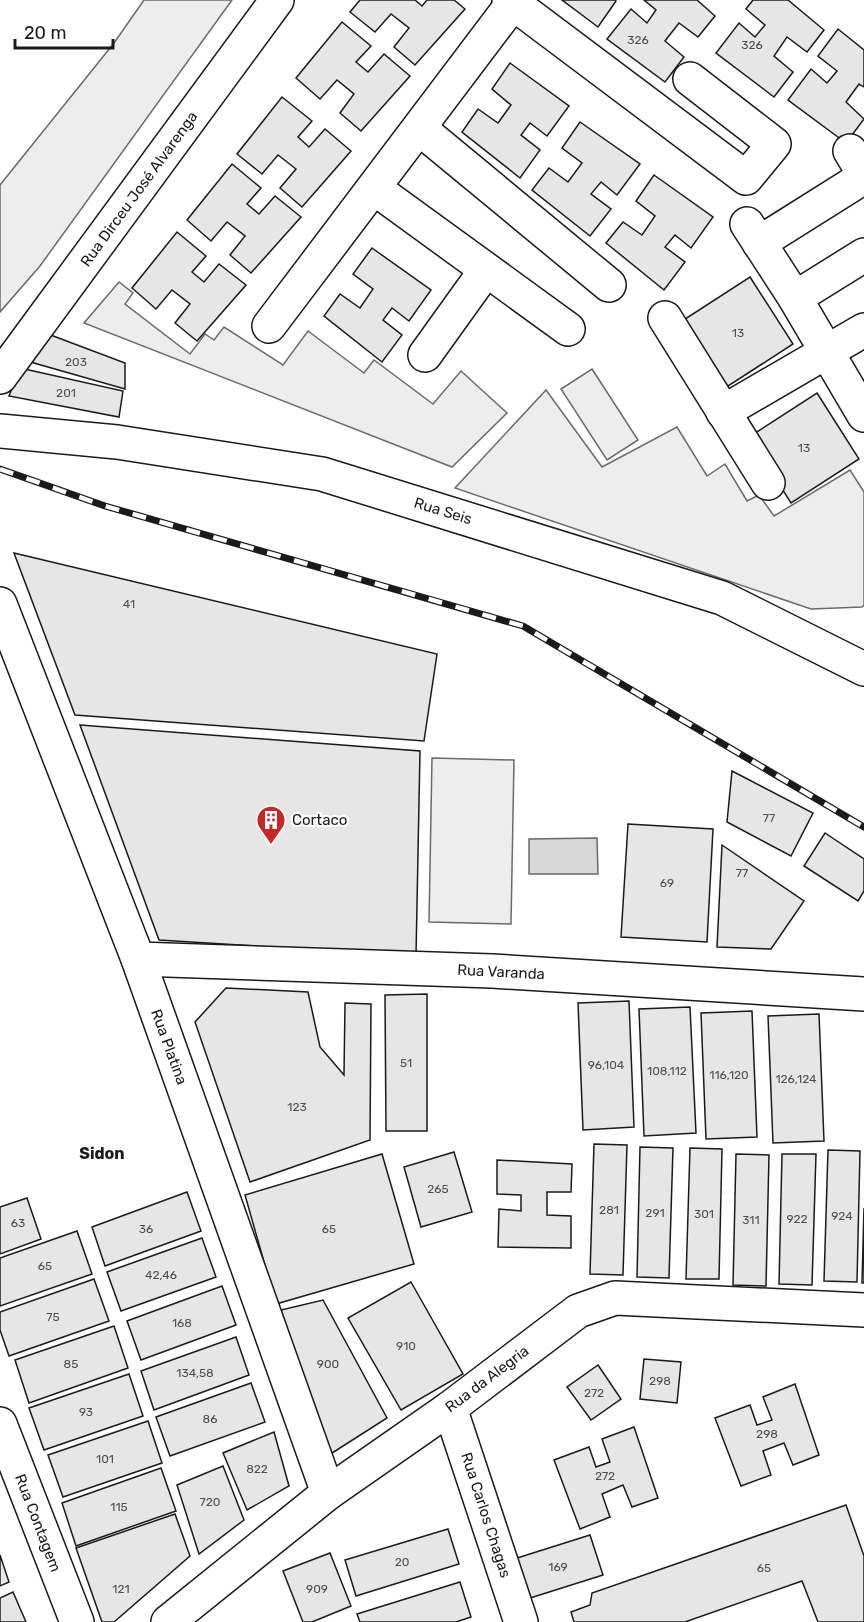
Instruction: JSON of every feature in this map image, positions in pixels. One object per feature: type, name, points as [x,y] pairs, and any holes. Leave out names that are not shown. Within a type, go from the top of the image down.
[{"type":"street","name":"Rua Dirceu José Alvarenga","points":[[0,377],[278,0]]},
{"type":"street","points":[[270,326],[511,2],[746,178],[774,144],[690,79]]},
{"type":"street","points":[[419,128],[609,285]]},
{"type":"street","points":[[859,167],[753,234],[795,298],[864,415]]},
{"type":"street","points":[[374,188],[568,329]]},
{"type":"street","points":[[795,298],[864,255]]},
{"type":"street","points":[[425,355],[486,270]]},
{"type":"street","points":[[665,318],[768,483]]},
{"type":"street","points":[[723,412],[864,330]]},
{"type":"street","name":"Rua Seis","points":[[0,431],[117,441],[322,474],[722,598],[864,669]]},
{"type":"street","name":"Rua Platina","points":[[0,603],[138,959],[328,1493]]},
{"type":"street","name":"Rua Varanda","points":[[138,959],[492,971],[864,994]]},
{"type":"street","name":"Rua da Alegria","points":[[168,1622],[328,1493],[450,1408],[578,1311],[615,1298],[864,1310]]},
{"type":"street","name":"Rua Carlos Chagas","points":[[450,1408],[522,1622]]},
{"type":"street","name":"Rua Contagem","points":[[0,1424],[77,1622]]},
{"type":"shaded area","points":[[144,0],[232,0],[40,266],[0,312],[0,185],[114,43]]},
{"type":"shaded area","points":[[119,282],[133,293],[125,304],[190,354],[205,334],[214,340],[224,327],[283,365],[308,331],[364,373],[374,360],[433,404],[461,371],[507,413],[452,467],[84,323]]},
{"type":"shaded area","points":[[592,369],[638,440],[607,460],[561,389]]},
{"type":"shaded area","points":[[546,390],[602,467],[677,427],[707,476],[725,464],[747,501],[759,495],[774,516],[850,470],[864,492],[864,605],[862,607],[811,609],[455,488]]},
{"type":"shaded area","points":[[432,758],[514,760],[511,924],[429,922]]},
{"type":"shaded area","points":[[597,838],[598,874],[529,874],[529,839]]},
{"type":"building","points":[[360,0],[415,0],[422,6],[427,0],[454,0],[465,9],[415,65],[394,47],[409,28],[391,14],[375,32],[350,12]]},
{"type":"building","points":[[562,0],[615,0],[616,1],[598,27]]},
{"type":"building","points":[[644,0],[697,0],[715,16],[698,37],[679,23],[665,41],[684,57],[665,82],[607,39],[631,9],[647,23],[656,10]]},
{"type":"building","points":[[753,0],[788,0],[824,30],[807,52],[787,37],[774,56],[793,72],[774,97],[716,53],[739,23],[755,37],[765,25],[746,9]]},
{"type":"building","points":[[342,22],[371,46],[356,62],[368,72],[384,54],[410,76],[361,131],[340,113],[354,94],[337,80],[320,99],[296,78]]},
{"type":"building","points":[[838,29],[864,50],[864,87],[859,84],[846,102],[864,119],[846,143],[788,100],[811,69],[827,83],[837,71],[818,56]]},
{"type":"building","points":[[510,63],[569,106],[547,136],[530,123],[521,135],[540,150],[520,178],[462,132],[478,109],[498,123],[511,105],[492,89]]},
{"type":"building","points":[[282,97],[312,121],[298,137],[309,147],[325,129],[351,151],[302,207],[280,188],[296,169],[278,155],[262,174],[237,154]]},
{"type":"building","points":[[580,122],[640,164],[617,195],[601,182],[591,194],[611,209],[590,236],[532,190],[549,168],[568,182],[582,163],[562,148]]},
{"type":"building","points":[[232,164],[261,188],[247,204],[259,214],[275,196],[301,217],[251,273],[230,255],[245,236],[227,222],[211,241],[187,220]]},
{"type":"building","points":[[654,175],[713,217],[691,248],[675,235],[665,247],[685,262],[664,290],[606,243],[623,222],[642,235],[655,216],[636,201]]},
{"type":"building","points":[[177,232],[206,256],[192,272],[204,282],[219,264],[246,285],[197,341],[175,323],[190,304],[172,290],[156,309],[132,288]]},
{"type":"building","points":[[372,248],[431,290],[409,321],[392,308],[383,320],[402,335],[382,362],[324,316],[340,294],[360,308],[373,289],[353,274]]},
{"type":"building","points":[[750,277],[793,344],[725,388],[682,321]]},
{"type":"building","points":[[48,334],[125,363],[125,389],[27,361]]},
{"type":"building","points":[[20,368],[123,391],[119,417],[9,396]]},
{"type":"building","points":[[817,393],[859,459],[791,503],[749,437]]},
{"type":"building","points":[[14,553],[437,654],[424,741],[75,715]]},
{"type":"building","name":"Cortaco","points":[[80,725],[420,751],[416,956],[159,940]]},
{"type":"building","points":[[732,771],[813,813],[791,856],[727,822]]},
{"type":"building","points":[[628,824],[713,829],[707,942],[621,937]]},
{"type":"building","points":[[825,833],[864,859],[864,891],[858,901],[804,866]]},
{"type":"building","points":[[722,845],[804,901],[771,949],[717,947]]},
{"type":"building","points":[[226,988],[308,992],[320,1047],[344,1075],[345,1003],[371,1004],[370,1140],[250,1182],[195,1022]]},
{"type":"building","points":[[427,994],[427,1131],[386,1131],[385,995]]},
{"type":"building","points":[[629,1001],[634,1127],[583,1130],[578,1003]]},
{"type":"building","points":[[690,1007],[696,1133],[644,1136],[639,1009]]},
{"type":"building","points":[[752,1011],[757,1137],[706,1139],[701,1013]]},
{"type":"building","points":[[819,1014],[824,1141],[773,1143],[768,1016]]},
{"type":"building","points":[[594,1144],[627,1145],[623,1275],[590,1274]]},
{"type":"building","points":[[640,1147],[673,1148],[669,1278],[637,1277]]},
{"type":"building","points":[[690,1148],[722,1149],[719,1279],[686,1279]]},
{"type":"building","points":[[828,1150],[860,1151],[857,1282],[824,1281]]},
{"type":"building","points":[[454,1152],[472,1212],[421,1227],[404,1167]]},
{"type":"building","points":[[382,1154],[414,1264],[276,1304],[245,1195]]},
{"type":"building","points":[[736,1154],[769,1155],[766,1286],[733,1285]]},
{"type":"building","points":[[782,1154],[816,1154],[812,1285],[779,1284]]},
{"type":"building","points":[[497,1160],[572,1164],[571,1192],[547,1192],[547,1215],[571,1216],[571,1248],[498,1247],[499,1209],[521,1211],[521,1195],[497,1194]]},
{"type":"building","points":[[187,1192],[201,1231],[105,1266],[92,1227]]},
{"type":"building","points":[[27,1198],[41,1239],[0,1254],[0,1207]]},
{"type":"building","points":[[864,1208],[864,1283],[862,1283]]},
{"type":"building","points":[[77,1231],[92,1274],[0,1306],[0,1258]]},
{"type":"building","points":[[202,1238],[216,1277],[121,1311],[107,1272]]},
{"type":"building","points":[[94,1279],[109,1321],[9,1356],[0,1330],[0,1312]]},
{"type":"building","points":[[411,1282],[463,1374],[401,1410],[348,1318]]},
{"type":"building","points":[[222,1286],[236,1325],[141,1360],[127,1321]]},
{"type":"building","points":[[323,1300],[387,1418],[329,1455],[281,1310]]},
{"type":"building","points":[[114,1326],[128,1368],[29,1403],[15,1360]]},
{"type":"building","points":[[236,1337],[249,1375],[154,1410],[141,1371]]},
{"type":"building","points":[[644,1359],[681,1362],[677,1403],[640,1399]]},
{"type":"building","points":[[598,1365],[621,1399],[591,1420],[567,1387]]},
{"type":"building","points":[[129,1374],[143,1416],[44,1450],[29,1408]]},
{"type":"building","points":[[251,1383],[265,1422],[170,1456],[156,1417]]},
{"type":"building","points":[[795,1384],[819,1455],[793,1465],[784,1443],[763,1451],[771,1475],[741,1486],[715,1418],[750,1405],[757,1425],[772,1420],[763,1397]]},
{"type":"building","points":[[148,1421],[162,1463],[63,1497],[48,1455]]},
{"type":"building","points":[[634,1427],[658,1498],[632,1507],[623,1485],[602,1494],[610,1517],[580,1529],[554,1460],[589,1447],[596,1467],[610,1462],[602,1439]]},
{"type":"building","points":[[274,1432],[289,1486],[247,1510],[223,1453]]},
{"type":"building","points":[[223,1466],[244,1520],[199,1554],[177,1485]]},
{"type":"building","points":[[161,1468],[176,1511],[76,1546],[62,1503]]},
{"type":"building","points":[[846,1505],[864,1556],[864,1622],[818,1622],[802,1581],[685,1622],[574,1622],[571,1612],[590,1605],[592,1593]]},
{"type":"building","points":[[175,1514],[190,1556],[114,1622],[102,1622],[76,1548]]},
{"type":"building","points":[[448,1529],[459,1564],[356,1596],[345,1560]]},
{"type":"building","points":[[590,1535],[603,1575],[527,1599],[514,1559]]},
{"type":"building","points":[[330,1553],[351,1606],[312,1622],[303,1622],[283,1571]]},
{"type":"building","points":[[0,1555],[9,1582],[0,1586]]},
{"type":"building","points":[[460,1582],[471,1617],[456,1622],[360,1622],[357,1614]]},
{"type":"building","points":[[13,1592],[26,1622],[0,1622],[0,1598]]},
{"type":"railway","points":[[0,469],[105,506],[523,626],[864,827]]},
{"type":"place","name":"Cortaco","points":[[271,846]]},
{"type":"district","name":"Sidon","points":[[102,1153]]}]
